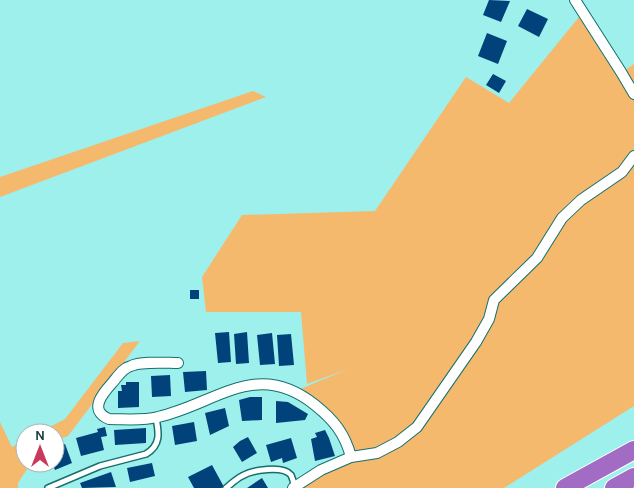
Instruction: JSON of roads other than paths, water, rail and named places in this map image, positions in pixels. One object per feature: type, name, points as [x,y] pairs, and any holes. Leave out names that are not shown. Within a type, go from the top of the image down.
[{"type":"highway","points":[[565,488],[634,450]]},
{"type":"highway","points":[[614,488],[634,477]]},
{"type":"street","points":[[575,0],[622,72],[634,94]]},
{"type":"street","points":[[294,488],[321,470],[350,457],[377,453],[398,442],[417,427],[490,319],[494,300],[537,258],[562,218],[581,200],[622,172],[634,156]]},
{"type":"street","points":[[178,363],[131,365],[103,393],[98,404],[100,413],[108,419],[156,418],[178,412],[233,388],[256,384],[281,387],[309,400],[325,413],[347,443],[350,457]]},
{"type":"lane","points":[[48,488],[100,466],[151,451],[158,440],[156,418]]},
{"type":"lane","points":[[226,488],[252,471],[263,470],[284,471],[290,474],[294,488]]}]
